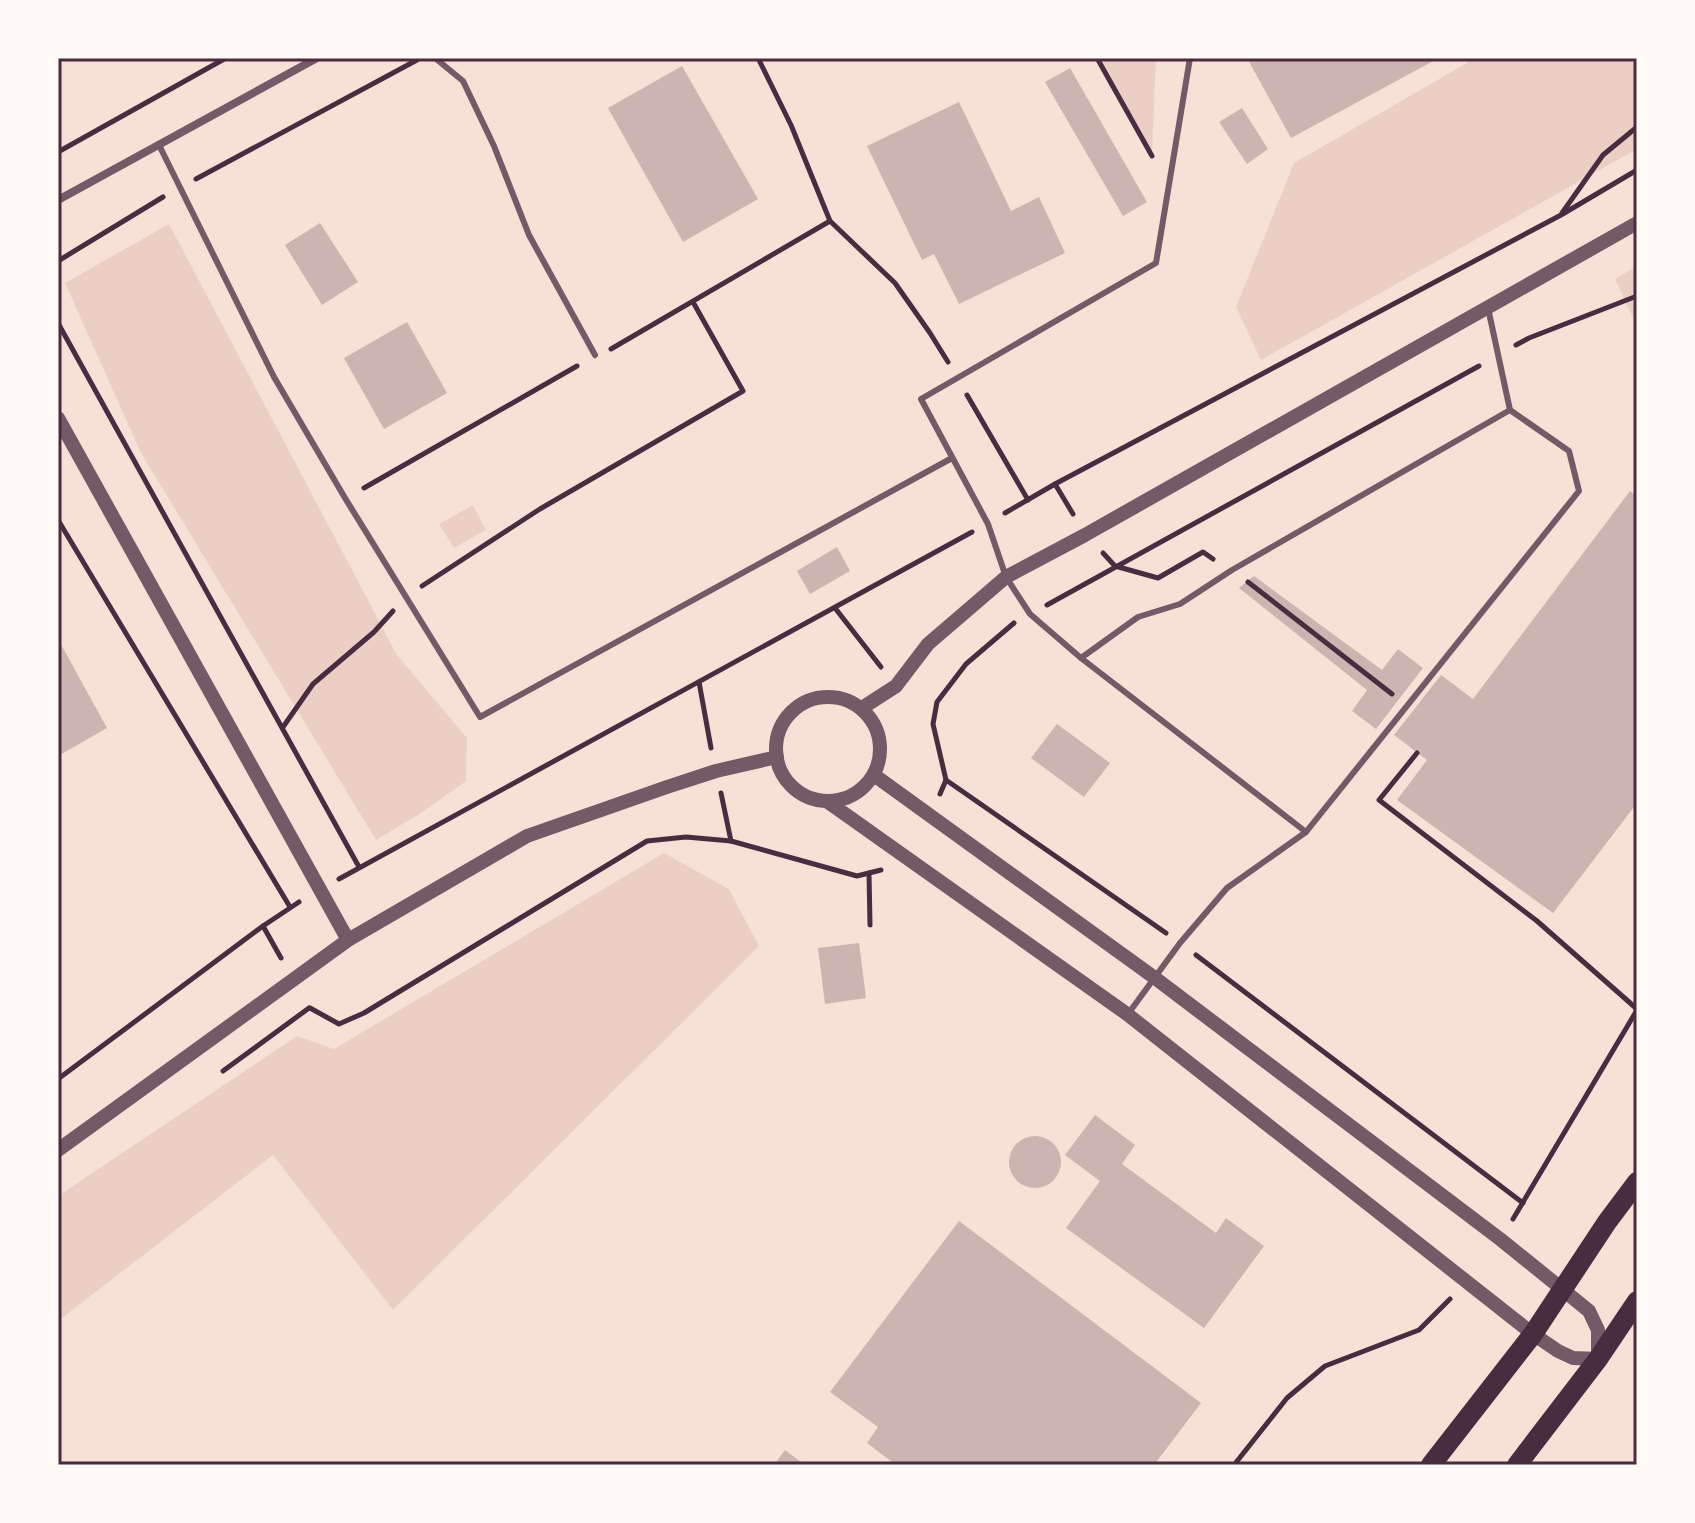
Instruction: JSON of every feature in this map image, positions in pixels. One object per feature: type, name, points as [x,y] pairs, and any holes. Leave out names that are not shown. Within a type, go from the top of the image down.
[{"type":"main road","points":[[1431,1465],[1533,1334],[1637,1182]]},
{"type":"main road","points":[[1517,1465],[1598,1359],[1637,1301]]},
{"type":"street","points":[[58,200],[317,58]]},
{"type":"street","points":[[862,708],[896,686],[928,644],[1006,577],[1637,223]]},
{"type":"street","points":[[58,418],[348,940]]},
{"type":"street","points":[[829,696],[846,699],[862,708],[874,722],[880,739],[880,757],[874,775],[865,786],[841,800],[828,802],[809,798],[794,788],[782,774],[777,757],[777,739],[783,722],[795,708],[811,699],[829,696]]},
{"type":"street","points":[[58,1150],[348,940],[527,836],[716,771],[777,757]]},
{"type":"street","points":[[828,802],[1127,1014],[1533,1334],[1573,1358],[1598,1359],[1598,1330],[1589,1311],[1562,1289],[1155,978],[874,775]]},
{"type":"lane","points":[[435,58],[463,81],[494,146],[529,235],[595,355]]},
{"type":"lane","points":[[1190,58],[1156,263],[921,399],[988,524],[1006,577],[1030,614],[1081,658],[1306,832]]},
{"type":"lane","points":[[159,145],[274,377],[480,717],[952,458]]},
{"type":"lane","points":[[1127,1014],[1180,943],[1227,888],[1306,832],[1579,491],[1569,451],[1510,410],[1488,308]]},
{"type":"lane","points":[[1081,658],[1138,617],[1180,604],[1232,570],[1510,410]]},
{"type":"path","points":[[58,152],[226,58]]},
{"type":"path","points":[[58,261],[181,187],[421,58]]},
{"type":"path","points":[[758,58],[791,125],[830,221],[895,283],[930,333],[1028,500]]},
{"type":"path","points":[[1097,58],[1152,155],[1166,202]]},
{"type":"path","points":[[1561,215],[1603,155],[1637,127]]},
{"type":"path","points":[[930,815],[946,780],[933,724],[937,702],[966,664],[1009,626],[1529,338],[1637,296]]},
{"type":"path","points":[[283,727],[313,684],[374,632],[406,597],[540,509],[743,391],[693,302]]},
{"type":"path","points":[[58,323],[359,867],[290,908],[58,1079]]},
{"type":"path","points":[[1055,484],[1085,535],[1115,566],[1158,578],[1203,552],[1232,570],[1408,706]]},
{"type":"path","points":[[58,520],[290,908]]},
{"type":"path","points":[[1417,753],[1379,800],[1537,921],[1637,1009]]},
{"type":"path","points":[[946,780],[1180,943],[1523,1203]]},
{"type":"path","points":[[310,1008],[339,1024],[364,1013],[647,841],[686,837],[731,841],[857,876],[881,870],[903,854]]},
{"type":"path","points":[[869,873],[870,925]]},
{"type":"shaded area","points":[[1098,58],[1156,58],[1152,155]]},
{"type":"shaded area","points":[[1465,58],[1637,58],[1637,149],[1261,360],[1236,307],[1294,163],[1467,63]]},
{"type":"shaded area","points":[[169,224],[397,655],[467,738],[466,781],[376,840],[141,453],[65,283]]},
{"type":"shaded area","points":[[1637,266],[1637,327],[1615,279]]},
{"type":"shaded area","points":[[473,505],[486,530],[454,548],[439,524]]},
{"type":"shaded area","points":[[664,853],[729,889],[759,946],[393,1310],[273,1155],[58,1321],[58,1196],[297,1036],[334,1049]]},
{"type":"building","points":[[1247,58],[1439,58],[1291,138]]},
{"type":"building","points":[[682,66],[758,199],[683,242],[608,108]]},
{"type":"building","points":[[1070,68],[1147,202],[1123,216],[1045,82]]},
{"type":"building","points":[[959,102],[1011,211],[1039,197],[1065,253],[959,304],[934,254],[922,260],[867,146]]},
{"type":"building","points":[[1242,108],[1268,149],[1247,164],[1219,122]]},
{"type":"building","points":[[320,223],[358,282],[322,305],[285,245]]},
{"type":"building","points":[[407,322],[447,393],[384,429],[344,358]]},
{"type":"building","points":[[1637,490],[1637,803],[1553,913],[1397,800],[1427,760],[1394,735],[1441,675],[1473,699],[1630,491],[1634,494]]},
{"type":"building","points":[[837,547],[850,571],[810,594],[797,571]]},
{"type":"building","points":[[1254,576],[1382,670],[1398,649],[1423,668],[1376,729],[1352,711],[1367,690],[1239,588]]},
{"type":"building","points":[[58,639],[107,728],[58,756]]},
{"type":"building","points":[[1057,724],[1110,763],[1084,797],[1031,758]]},
{"type":"building","points":[[859,943],[866,998],[825,1004],[818,948]]},
{"type":"building","points":[[1095,1115],[1135,1145],[1122,1164],[1216,1233],[1226,1218],[1264,1246],[1204,1328],[1066,1228],[1100,1181],[1065,1155]]},
{"type":"building","points":[[1035,1136],[1053,1144],[1061,1162],[1053,1180],[1035,1188],[1017,1180],[1009,1162],[1017,1144]]},
{"type":"building","points":[[959,1221],[1201,1403],[1154,1465],[896,1465],[867,1443],[878,1427],[830,1392]]},
{"type":"building","points":[[785,1450],[805,1465],[774,1465]]}]
